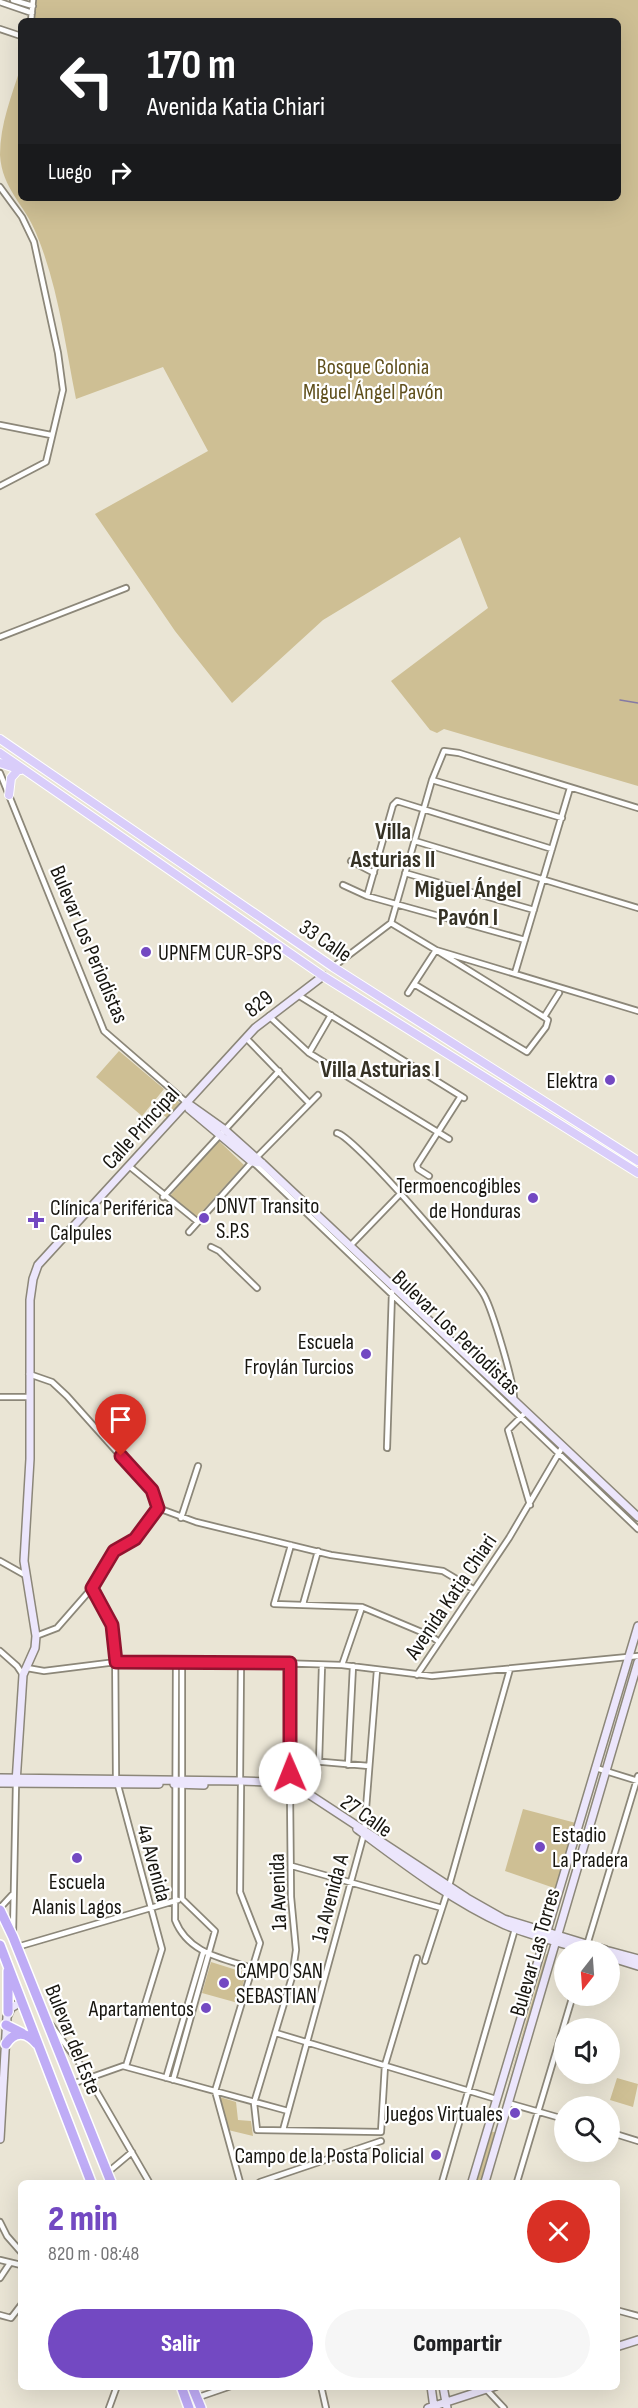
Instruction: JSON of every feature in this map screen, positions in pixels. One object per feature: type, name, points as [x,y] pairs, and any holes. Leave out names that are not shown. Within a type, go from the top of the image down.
[{"type":"highway","name":"Bulevar del Este","points":[[0,1909],[108,2180]]},
{"type":"highway","name":"Bulevar del Este","points":[[0,1945],[81,2158],[87,2180]]},
{"type":"highway","points":[[8,1962],[7,2018],[39,2047]]},
{"type":"highway","points":[[22,2005],[36,1995]]},
{"type":"highway","points":[[6,2044],[12,2036],[22,2034]]},
{"type":"highway","points":[[81,2158],[94,2165],[100,2156]]},
{"type":"highway","points":[[182,2390],[189,2408]]},
{"type":"highway","points":[[193,2390],[201,2408]]},
{"type":"main road","name":"33 Calle","points":[[0,739],[333,967],[638,1161]]},
{"type":"main road","points":[[0,745],[41,766]]},
{"type":"main road","name":"33 Calle","points":[[0,753],[323,976],[638,1173]]},
{"type":"main road","points":[[0,763],[28,771]]},
{"type":"main road","points":[[9,795],[11,778],[18,770]]},
{"type":"street","points":[[13,0],[19,5]]},
{"type":"street","points":[[32,18],[33,0]]},
{"type":"street","points":[[0,2],[33,10]]},
{"type":"street","points":[[0,29],[18,35]]},
{"type":"street","points":[[0,180],[2,189],[22,217],[34,242],[58,353],[63,390],[46,462],[0,486]]},
{"type":"street","points":[[0,425],[51,435]]},
{"type":"street","points":[[0,637],[126,588]]},
{"type":"street","points":[[333,967],[391,923],[440,754],[447,750],[638,808]]},
{"type":"street","name":"Bulevar Los Periodistas","points":[[0,773],[104,1031],[186,1102],[189,1109],[222,1131],[256,1160],[350,1246],[393,1291],[514,1401],[523,1415]]},
{"type":"street","points":[[432,780],[562,818]]},
{"type":"street","points":[[515,973],[570,788]]},
{"type":"street","points":[[367,896],[394,802],[552,849]]},
{"type":"street","points":[[415,841],[638,908]]},
{"type":"street","points":[[351,861],[374,873]]},
{"type":"street","points":[[405,873],[534,910]]},
{"type":"street","points":[[343,885],[367,896],[525,940]]},
{"type":"street","points":[[391,923],[544,1017],[548,1020],[546,1027],[529,1052],[524,1052],[414,984]]},
{"type":"street","points":[[436,950],[638,1011]]},
{"type":"street","points":[[408,993],[436,950]]},
{"type":"street","name":"829","points":[[246,1038],[268,1016],[323,976]]},
{"type":"street","points":[[544,1017],[559,993]]},
{"type":"street","points":[[298,995],[463,1097],[417,1165],[418,1169],[429,1176]]},
{"type":"street","points":[[309,1053],[331,1014]]},
{"type":"street","points":[[268,1016],[309,1053],[449,1139]]},
{"type":"street","points":[[246,1038],[309,1103]]},
{"type":"street","name":"Calle Principal","points":[[16,1780],[25,1672],[35,1648],[36,1636],[25,1575],[30,1468],[31,1288],[38,1265],[132,1169],[186,1102],[246,1038]]},
{"type":"street","points":[[164,1197],[279,1071]]},
{"type":"street","points":[[189,1232],[318,1095]]},
{"type":"street","points":[[337,1133],[346,1139],[400,1193],[484,1294],[514,1401]]},
{"type":"street","name":"Bulevar Los Periodistas","points":[[256,1160],[523,1415],[638,1517]]},
{"type":"street","points":[[132,1169],[198,1222]]},
{"type":"street","points":[[350,1246],[400,1193]]},
{"type":"street","points":[[211,1247],[219,1251],[257,1288]]},
{"type":"street","points":[[387,1448],[393,1291]]},
{"type":"street","points":[[29,1374],[52,1382],[67,1396],[152,1490],[158,1508],[181,1518],[318,1551],[443,1571],[473,1589]]},
{"type":"street","points":[[0,1397],[29,1397]]},
{"type":"street","points":[[523,1415],[508,1430],[530,1505]]},
{"type":"street","name":"Bulevar Los Periodistas","points":[[560,1449],[638,1529]]},
{"type":"street","name":"Avenida Katia Chiari","points":[[25,1672],[116,1662],[179,1661],[342,1665],[417,1675],[530,1505],[560,1449]]},
{"type":"street","points":[[181,1518],[198,1466]]},
{"type":"street","points":[[36,1636],[53,1631],[92,1588],[114,1551],[135,1539],[158,1508]]},
{"type":"street","points":[[291,1545],[273,1603],[276,1605],[362,1607],[431,1636],[439,1642]]},
{"type":"street","points":[[303,1604],[318,1551]]},
{"type":"street","points":[[0,1561],[25,1575]]},
{"type":"street","name":"4a Avenida","points":[[92,1588],[112,1625],[116,1662],[117,1781],[161,1955],[126,2066]]},
{"type":"street","points":[[342,1665],[362,1607]]},
{"type":"street","name":"Bulevar Las Torres","points":[[473,2180],[638,1626]]},
{"type":"street","points":[[0,1651],[25,1672]]},
{"type":"street","points":[[417,1675],[510,1669],[638,1656]]},
{"type":"street","points":[[179,1661],[179,1899],[175,1920],[180,1932],[203,1953],[252,1968]]},
{"type":"street","points":[[239,2180],[215,2091],[260,1943],[240,1892],[241,1662]]},
{"type":"street","name":"Bulevar Las Torres","points":[[486,2180],[638,1662]]},
{"type":"street","name":"1a Avenida","points":[[283,2130],[257,2130],[254,2103],[292,1977],[296,1950],[291,1897],[290,1663]]},
{"type":"street","points":[[318,1762],[322,1665]]},
{"type":"street","points":[[348,1765],[353,1666]]},
{"type":"street","points":[[425,1961],[448,1890],[510,1669]]},
{"type":"street","name":"1a Avenida A","points":[[283,2130],[364,1832],[378,1670]]},
{"type":"street","points":[[289,1759],[369,1766]]},
{"type":"street","points":[[588,1940],[637,1780],[596,1768]]},
{"type":"street","name":"27 Calle","points":[[0,1778],[240,1783],[290,1789],[364,1832],[448,1890],[515,1929],[546,1939],[561,1940]]},
{"type":"street","points":[[13,1937],[12,1895],[16,1780]]},
{"type":"street","name":"27 Calle","points":[[0,1783],[16,1780]]},
{"type":"street","points":[[292,1866],[442,1908]]},
{"type":"street","name":"27 Calle","points":[[448,1890],[546,1939]]},
{"type":"street","points":[[0,1909],[12,1895]]},
{"type":"street","points":[[16,1947],[179,1899]]},
{"type":"street","points":[[173,2080],[215,1938],[214,1927],[179,1899]]},
{"type":"street","points":[[442,2180],[515,1929]]},
{"type":"street","points":[[166,2078],[203,1953]]},
{"type":"street","name":"27 Calle","points":[[620,1954],[638,1959]]},
{"type":"street","points":[[283,2130],[381,2132],[385,2065],[417,1958]]},
{"type":"street","points":[[620,1960],[638,1966]]},
{"type":"street","points":[[0,2139],[7,2018],[22,2005]]},
{"type":"street","points":[[518,2180],[570,2006]]},
{"type":"street","points":[[45,2018],[70,2049],[148,2180]]},
{"type":"street","points":[[276,2033],[496,2099]]},
{"type":"street","points":[[59,2056],[70,2049]]},
{"type":"street","points":[[71,2085],[117,2067],[126,2066],[288,2112]]},
{"type":"street","points":[[508,2103],[554,2116]]},
{"type":"street","points":[[620,2135],[638,2141]]},
{"type":"street","points":[[266,2180],[381,2141]]},
{"type":"street","points":[[108,2180],[132,2152]]},
{"type":"street","points":[[0,2222],[18,2245]]},
{"type":"street","points":[[0,2260],[18,2264]]},
{"type":"street","points":[[0,2278],[10,2263]]},
{"type":"street","points":[[0,2315],[11,2318],[18,2309]]},
{"type":"street","points":[[620,2311],[638,2316]]},
{"type":"street","points":[[620,2347],[638,2340]]},
{"type":"street","points":[[109,2408],[116,2390]]},
{"type":"street","points":[[196,2397],[218,2390]]},
{"type":"street","points":[[322,2390],[326,2408]]},
{"type":"street","points":[[431,2390],[432,2407],[446,2405],[480,2390]]},
{"type":"street","points":[[444,2390],[446,2405]]},
{"type":"street","points":[[487,2390],[504,2408]]},
{"type":"green space","name":"Bosque Colonia Miguel Ángel Pavón","points":[[36,0],[638,0],[638,786],[444,729],[437,733],[430,730],[391,681],[488,608],[460,537],[323,620],[232,703],[175,631],[95,514],[208,451],[163,367],[76,399],[60,315],[44,253],[31,223],[9,187],[0,155],[4,121],[18,75],[18,201],[621,201],[621,18],[34,18]]},
{"type":"green space","points":[[119,1051],[164,1089],[142,1116],[96,1077]]},
{"type":"green space","points":[[169,1093],[180,1103],[167,1118],[156,1108]]},
{"type":"green space","points":[[218,1140],[244,1165],[197,1217],[169,1197]]},
{"type":"green space","name":"Estadio La Pradera","points":[[523,1809],[576,1823],[557,1889],[505,1871]]},
{"type":"green space","points":[[546,1954],[548,1955],[507,2086]]},
{"type":"green space","name":"CAMPO SAN SEBASTIAN","points":[[211,1962],[246,1973],[238,2003],[202,1993]]},
{"type":"green space","points":[[620,2079],[638,2084],[633,2107],[620,2103],[620,2096],[611,2096],[615,2084],[620,2084]]},
{"type":"green space","points":[[220,2097],[236,2102],[238,2120],[251,2121],[253,2136],[228,2130]]},
{"type":"green space","points":[[489,2131],[498,2133],[484,2180],[476,2180]]},
{"type":"waterway","points":[[620,700],[638,703]]},
{"type":"place","name":"UPNFM CUR-SPS","points":[[146,952]]},
{"type":"place","name":"Elektra","points":[[610,1080]]},
{"type":"place","name":"Termoencogibles de Honduras","points":[[533,1198]]},
{"type":"place","name":"DNVT Transito S.P.S","points":[[204,1218]]},
{"type":"place","name":"Clínica Periférica Calpules","points":[[36,1220]]},
{"type":"place","name":"Escuela Froylán Turcios","points":[[366,1354]]},
{"type":"place","name":"Estadio La Pradera","points":[[540,1847]]},
{"type":"place","name":"Escuela Alanis Lagos","points":[[77,1858]]},
{"type":"place","name":"CAMPO SAN SEBASTIAN","points":[[224,1983]]},
{"type":"place","name":"Apartamentos","points":[[206,2008]]},
{"type":"place","name":"Juegos Virtuales","points":[[515,2113]]},
{"type":"place","name":"Campo de la Posta Policial","points":[[436,2155]]},
{"type":"district","name":"Villa Asturias II","points":[[393,845]]},
{"type":"district","name":"Miguel Ángel Pavón I","points":[[468,903]]},
{"type":"district","name":"Villa Asturias I","points":[[380,1069]]},
{"type":"route","points":[[121,1456],[152,1490],[158,1508],[135,1539],[114,1551],[92,1588],[112,1625],[115,1636],[116,1662],[188,1660],[290,1663],[290,1773]]}]
